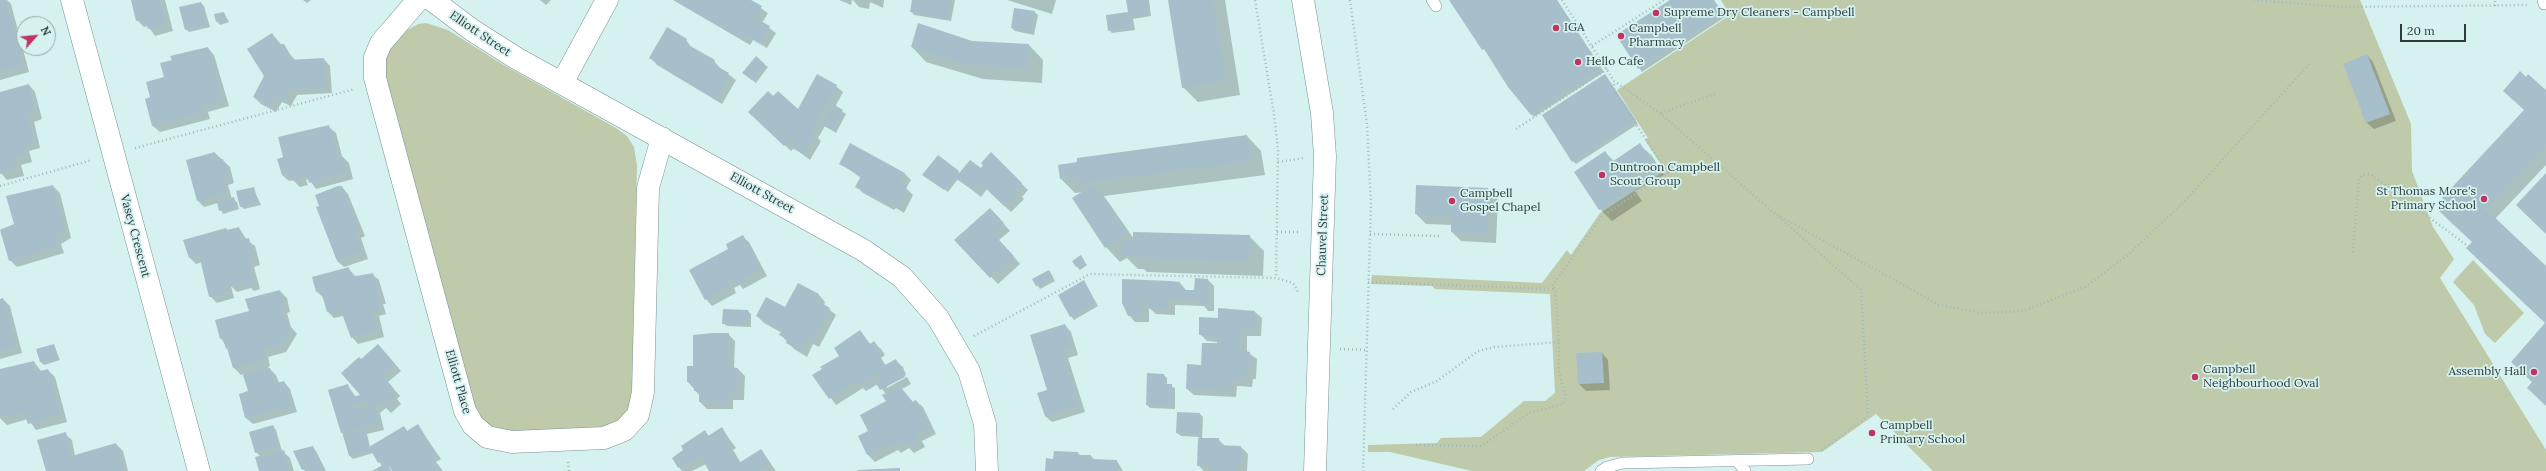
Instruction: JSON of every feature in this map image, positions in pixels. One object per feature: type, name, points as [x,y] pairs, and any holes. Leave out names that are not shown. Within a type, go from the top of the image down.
[{"type":"street","name":"Vasey Crescent","points":[[72,0],[199,471]]},
{"type":"street","name":"Elliott Place","points":[[418,0],[386,35],[378,48],[374,67],[376,83],[465,411],[479,432],[497,441],[518,442],[604,438],[624,430],[638,415],[643,392],[648,188],[662,138]]},
{"type":"street","name":"Elliott Street","points":[[432,0],[487,40],[881,262],[916,290],[938,318],[956,345],[969,371],[981,405],[987,443],[988,471]]},
{"type":"street","points":[[562,83],[607,0]]},
{"type":"street","name":"Chauvel Street","points":[[1303,0],[1322,113],[1325,150],[1315,471]]},
{"type":"lane","points":[[1601,471],[1607,467],[1623,463],[1808,459]]},
{"type":"lane","points":[[1737,461],[1745,471]]},
{"type":"path","points":[[1255,0],[1274,114],[1278,150],[1276,278]]},
{"type":"path","points":[[1350,0],[1368,125],[1371,203],[1362,471]]},
{"type":"path","points":[[1562,0],[1614,81],[1660,113],[1861,290],[1868,416],[1808,459]]},
{"type":"path","points":[[1592,46],[1664,0]]},
{"type":"path","points":[[2254,0],[2343,7],[2495,6],[2544,2]]},
{"type":"path","points":[[2495,0],[2495,6]]},
{"type":"path","points":[[1774,213],[1939,305],[1982,314],[2023,312],[2085,287],[2129,254],[2186,200],[2311,62]]},
{"type":"path","points":[[1516,129],[1607,69]]},
{"type":"path","points":[[1416,445],[1482,446],[1529,412],[1563,404],[1566,397],[1559,372],[1559,342],[1555,289],[1552,286],[1602,216],[1668,173],[1614,91],[1614,81]]},
{"type":"path","points":[[0,186],[376,83]]},
{"type":"path","points":[[1660,113],[1714,94]]},
{"type":"path","points":[[2353,252],[2359,180],[2362,175],[2370,174],[2468,246]]},
{"type":"path","points":[[1370,234],[1439,236]]},
{"type":"path","points":[[956,345],[1090,274],[1276,278],[1293,283],[1301,296]]},
{"type":"path","points":[[1368,282],[1555,289]]},
{"type":"path","points":[[1393,409],[1411,392],[1437,381],[1478,351],[1494,347],[1559,342]]},
{"type":"path","points":[[1319,348],[1366,350]]},
{"type":"green space","points":[[1721,0],[2360,0],[2411,124],[2412,171],[2433,227],[2454,259],[2440,278],[2546,450],[2546,471],[1933,471],[1876,414],[1822,452],[1610,457],[1599,460],[1584,471],[1472,471],[1390,452],[1368,452],[1368,445],[1437,443],[1441,438],[1481,437],[1524,401],[1545,401],[1555,393],[1550,294],[1435,289],[1432,286],[1371,284],[1372,275],[1542,283],[1567,250],[1571,255],[1600,213],[1665,171],[1645,140],[1648,138],[1617,90],[1730,15]]},
{"type":"green space","points":[[426,23],[448,30],[502,64],[616,128],[627,136],[634,147],[637,165],[632,388],[631,401],[628,411],[619,421],[602,428],[503,432],[488,425],[476,412],[384,75],[386,52],[404,32],[418,24]]},
{"type":"green space","points":[[2473,260],[2524,313],[2495,343],[2485,334],[2474,305],[2453,282]]},
{"type":"building","points":[[0,0],[6,0],[16,39],[16,56],[20,56],[23,66],[0,71]]},
{"type":"building","points":[[131,0],[160,0],[167,24],[148,29],[145,19],[136,21]]},
{"type":"building","points":[[674,0],[751,0],[762,6],[755,18],[770,26],[761,43],[746,34],[743,39]]},
{"type":"building","points":[[912,0],[951,0],[948,19],[910,12]]},
{"type":"building","points":[[1126,0],[1146,0],[1149,13],[1130,16],[1132,27],[1108,31],[1106,15],[1128,12]]},
{"type":"building","points":[[1168,0],[1213,0],[1226,81],[1182,88]]},
{"type":"building","points":[[1449,0],[1557,0],[1601,68],[1531,115],[1508,87],[1484,49],[1482,50]]},
{"type":"building","points":[[1670,0],[1714,0],[1723,14],[1638,69],[1616,35]]},
{"type":"building","points":[[201,2],[207,24],[185,30],[179,7]]},
{"type":"building","points":[[1014,8],[1035,11],[1031,32],[1011,28]]},
{"type":"building","points":[[224,12],[226,19],[216,22],[214,14]]},
{"type":"building","points":[[918,23],[972,41],[1029,44],[1027,69],[967,65],[911,47]]},
{"type":"building","points":[[667,27],[687,39],[685,43],[715,60],[713,64],[729,73],[715,99],[649,58]]},
{"type":"building","points":[[272,33],[279,44],[284,44],[291,56],[289,60],[324,58],[326,87],[290,89],[284,101],[275,96],[269,106],[253,97],[264,76],[247,49]]},
{"type":"building","points":[[208,47],[223,100],[202,105],[204,112],[152,126],[145,99],[150,97],[146,82],[164,77],[160,63],[172,60],[170,56]]},
{"type":"building","points":[[2367,54],[2390,114],[2366,123],[2343,64]]},
{"type":"building","points":[[756,56],[765,64],[752,80],[742,73]]},
{"type":"building","points":[[2520,71],[2526,77],[2528,74],[2546,90],[2546,145],[2486,209],[2546,266],[2546,406],[2527,388],[2532,382],[2511,362],[2545,323],[2466,248],[2472,242],[2439,211],[2446,202],[2442,198],[2524,110],[2503,91]]},
{"type":"building","points":[[817,74],[837,85],[812,131],[815,133],[803,154],[792,148],[795,141],[790,139],[784,146],[748,112],[768,91],[773,96],[778,91],[798,109]]},
{"type":"building","points":[[1605,74],[1636,120],[1572,162],[1542,115]]},
{"type":"building","points":[[29,84],[35,113],[27,115],[34,141],[23,144],[26,155],[15,158],[18,169],[0,174],[0,92]]},
{"type":"building","points":[[833,104],[843,110],[832,130],[822,125]]},
{"type":"building","points":[[329,125],[338,157],[342,156],[347,172],[309,183],[306,171],[300,173],[302,179],[292,181],[290,173],[282,175],[277,159],[283,157],[278,137]]},
{"type":"building","points":[[1247,135],[1251,161],[1081,183],[1080,177],[1060,179],[1058,165],[1077,162],[1077,158]]},
{"type":"building","points":[[850,143],[905,173],[899,183],[907,187],[897,207],[889,202],[887,204],[855,187],[861,176],[839,164]]},
{"type":"building","name":"Duntroon Campbell Scout Group","points":[[1640,143],[1653,163],[1624,179],[1631,189],[1599,210],[1574,172],[1605,151],[1612,162]]},
{"type":"building","points":[[215,152],[217,161],[223,159],[228,177],[222,178],[226,193],[197,201],[186,160]]},
{"type":"building","points":[[991,152],[1022,183],[1016,190],[1018,192],[1004,206],[980,183],[974,191],[955,178],[970,160],[981,168],[983,165],[981,163]]},
{"type":"building","points":[[938,155],[959,171],[944,190],[922,175]]},
{"type":"building","points":[[2546,173],[2546,234],[2516,205]]},
{"type":"building","points":[[1094,184],[1126,234],[1105,248],[1072,198]]},
{"type":"building","points":[[53,185],[65,231],[55,237],[58,246],[9,261],[0,230],[14,224],[6,196]]},
{"type":"building","name":"Campbell Gospel Chapel","points":[[1416,185],[1488,188],[1487,234],[1451,232],[1451,216],[1415,214]]},
{"type":"building","points":[[338,186],[342,186],[352,215],[354,214],[359,229],[354,231],[362,252],[337,261],[316,207],[319,206],[315,195]]},
{"type":"building","points":[[254,187],[258,202],[240,207],[236,191]]},
{"type":"building","points":[[234,197],[237,206],[219,211],[217,202]]},
{"type":"building","points":[[990,208],[1004,223],[991,234],[995,238],[996,237],[1014,256],[990,278],[954,240]]},
{"type":"building","points":[[239,227],[242,240],[249,238],[254,259],[247,260],[254,283],[246,285],[245,282],[229,286],[228,280],[225,281],[228,292],[209,297],[199,255],[189,258],[183,240],[226,228],[227,230]]},
{"type":"building","points":[[1133,232],[1250,235],[1249,262],[1132,258],[1132,255],[1122,255],[1122,243],[1133,239]]},
{"type":"building","points":[[743,235],[761,269],[736,283],[733,279],[728,281],[730,286],[705,300],[689,270],[728,249],[726,244]]},
{"type":"building","points":[[1081,255],[1085,262],[1076,267],[1072,261]]},
{"type":"building","points":[[349,267],[351,277],[373,273],[380,297],[377,298],[380,308],[372,310],[378,330],[351,338],[340,308],[327,312],[321,291],[316,292],[312,277]]},
{"type":"building","points":[[1049,270],[1053,277],[1036,286],[1032,279]]},
{"type":"building","points":[[1195,278],[1208,279],[1207,305],[1201,304],[1200,300],[1169,299],[1168,309],[1148,308],[1148,300],[1143,300],[1142,316],[1128,316],[1122,303],[1122,279],[1180,282],[1180,290],[1194,290]]},
{"type":"building","points":[[1084,280],[1096,303],[1070,317],[1058,295]]},
{"type":"building","points":[[798,283],[819,294],[816,300],[830,308],[812,341],[806,338],[800,351],[786,343],[787,339],[779,335],[782,330],[756,316],[766,297],[785,307]]},
{"type":"building","points":[[280,290],[284,305],[281,306],[285,323],[291,326],[279,346],[262,350],[264,360],[233,368],[223,338],[220,339],[215,320],[249,311],[245,299]]},
{"type":"building","points":[[3,298],[16,347],[0,351],[0,299]]},
{"type":"building","points":[[1218,308],[1255,311],[1255,330],[1241,330],[1240,350],[1250,352],[1250,372],[1246,372],[1246,380],[1230,380],[1230,391],[1186,389],[1187,364],[1201,365],[1202,343],[1217,343],[1217,336],[1199,335],[1199,317],[1218,318]]},
{"type":"building","points":[[723,309],[748,310],[748,324],[722,324]]},
{"type":"building","points":[[1065,324],[1072,348],[1062,351],[1079,406],[1045,416],[1037,393],[1047,390],[1030,335]]},
{"type":"building","points":[[860,330],[870,344],[874,341],[879,348],[875,351],[885,365],[896,359],[905,377],[880,390],[876,383],[881,380],[877,373],[859,385],[856,381],[829,399],[812,375],[822,369],[820,367],[839,356],[834,348]]},
{"type":"building","points":[[729,333],[728,367],[738,368],[738,394],[727,393],[727,403],[699,402],[699,391],[694,391],[694,382],[687,382],[687,366],[693,366],[693,335]]},
{"type":"building","points":[[54,344],[58,357],[40,362],[36,349]]},
{"type":"building","points":[[378,344],[395,364],[382,375],[394,389],[391,392],[396,396],[383,407],[379,402],[374,406],[378,423],[341,433],[328,390],[348,384],[352,397],[360,395],[341,373],[359,357],[361,359]],"holes":[[[365,401],[370,407],[354,408],[353,405]]]},
{"type":"building","points":[[1602,352],[1604,383],[1578,384],[1576,353]]},
{"type":"building","points":[[34,361],[37,372],[48,369],[61,415],[28,424],[24,412],[0,418],[0,369]]},
{"type":"building","points":[[270,368],[274,384],[284,381],[291,406],[245,418],[239,394],[248,391],[243,375]]},
{"type":"building","points":[[1147,373],[1164,374],[1164,384],[1172,384],[1172,406],[1146,405]]},
{"type":"building","points":[[900,386],[912,402],[916,400],[930,427],[916,435],[919,440],[906,447],[904,441],[893,447],[891,443],[867,455],[858,436],[868,431],[860,415],[886,401],[882,395]]},
{"type":"building","points":[[1177,412],[1200,413],[1199,434],[1176,433]]},
{"type":"building","points":[[418,424],[435,452],[424,459],[425,461],[432,457],[441,471],[428,471],[423,462],[427,471],[392,471],[385,459],[378,463],[369,447],[404,426],[407,431]]},
{"type":"building","points":[[273,425],[279,446],[255,453],[249,432]]},
{"type":"building","points":[[722,427],[730,441],[727,443],[739,463],[761,449],[771,464],[759,471],[709,471],[701,457],[678,468],[672,458],[683,450],[681,446],[705,430],[708,436]]},
{"type":"building","points":[[364,429],[370,451],[349,456],[343,435]]},
{"type":"building","points":[[66,432],[71,458],[76,457],[75,455],[116,443],[124,471],[46,471],[37,440]]},
{"type":"building","points":[[1198,438],[1219,438],[1218,445],[1241,446],[1241,466],[1235,466],[1235,471],[1213,471],[1213,466],[1197,466]]},
{"type":"building","points":[[313,446],[323,468],[317,471],[307,471],[306,468],[302,470],[293,451]]},
{"type":"building","points":[[284,450],[289,471],[259,471],[255,457]]},
{"type":"building","points":[[1054,451],[1078,452],[1078,455],[1091,455],[1091,459],[1117,460],[1116,471],[1045,471],[1046,458],[1053,459]]},
{"type":"building","points":[[386,463],[391,471],[372,471]]},
{"type":"building","points":[[900,468],[900,471],[858,471],[858,470]]},
{"type":"place","name":"Supreme Dry Cleaners - Campbell","points":[[1656,13]]},
{"type":"place","name":"IGA","points":[[1556,28]]},
{"type":"place","name":"Campbell Pharmacy","points":[[1621,36]]},
{"type":"place","name":"Hello Cafe","points":[[1578,62]]},
{"type":"place","name":"Duntroon Campbell Scout Group","points":[[1602,175]]},
{"type":"place","name":"St Thomas More's Primary School","points":[[2484,199]]},
{"type":"place","name":"Campbell Gospel Chapel","points":[[1452,201]]},
{"type":"place","name":"Assembly Hall","points":[[2534,372]]},
{"type":"place","name":"Campbell Neighbourhood Oval","points":[[2195,377]]},
{"type":"place","name":"Campbell Primary School","points":[[1872,433]]}]
